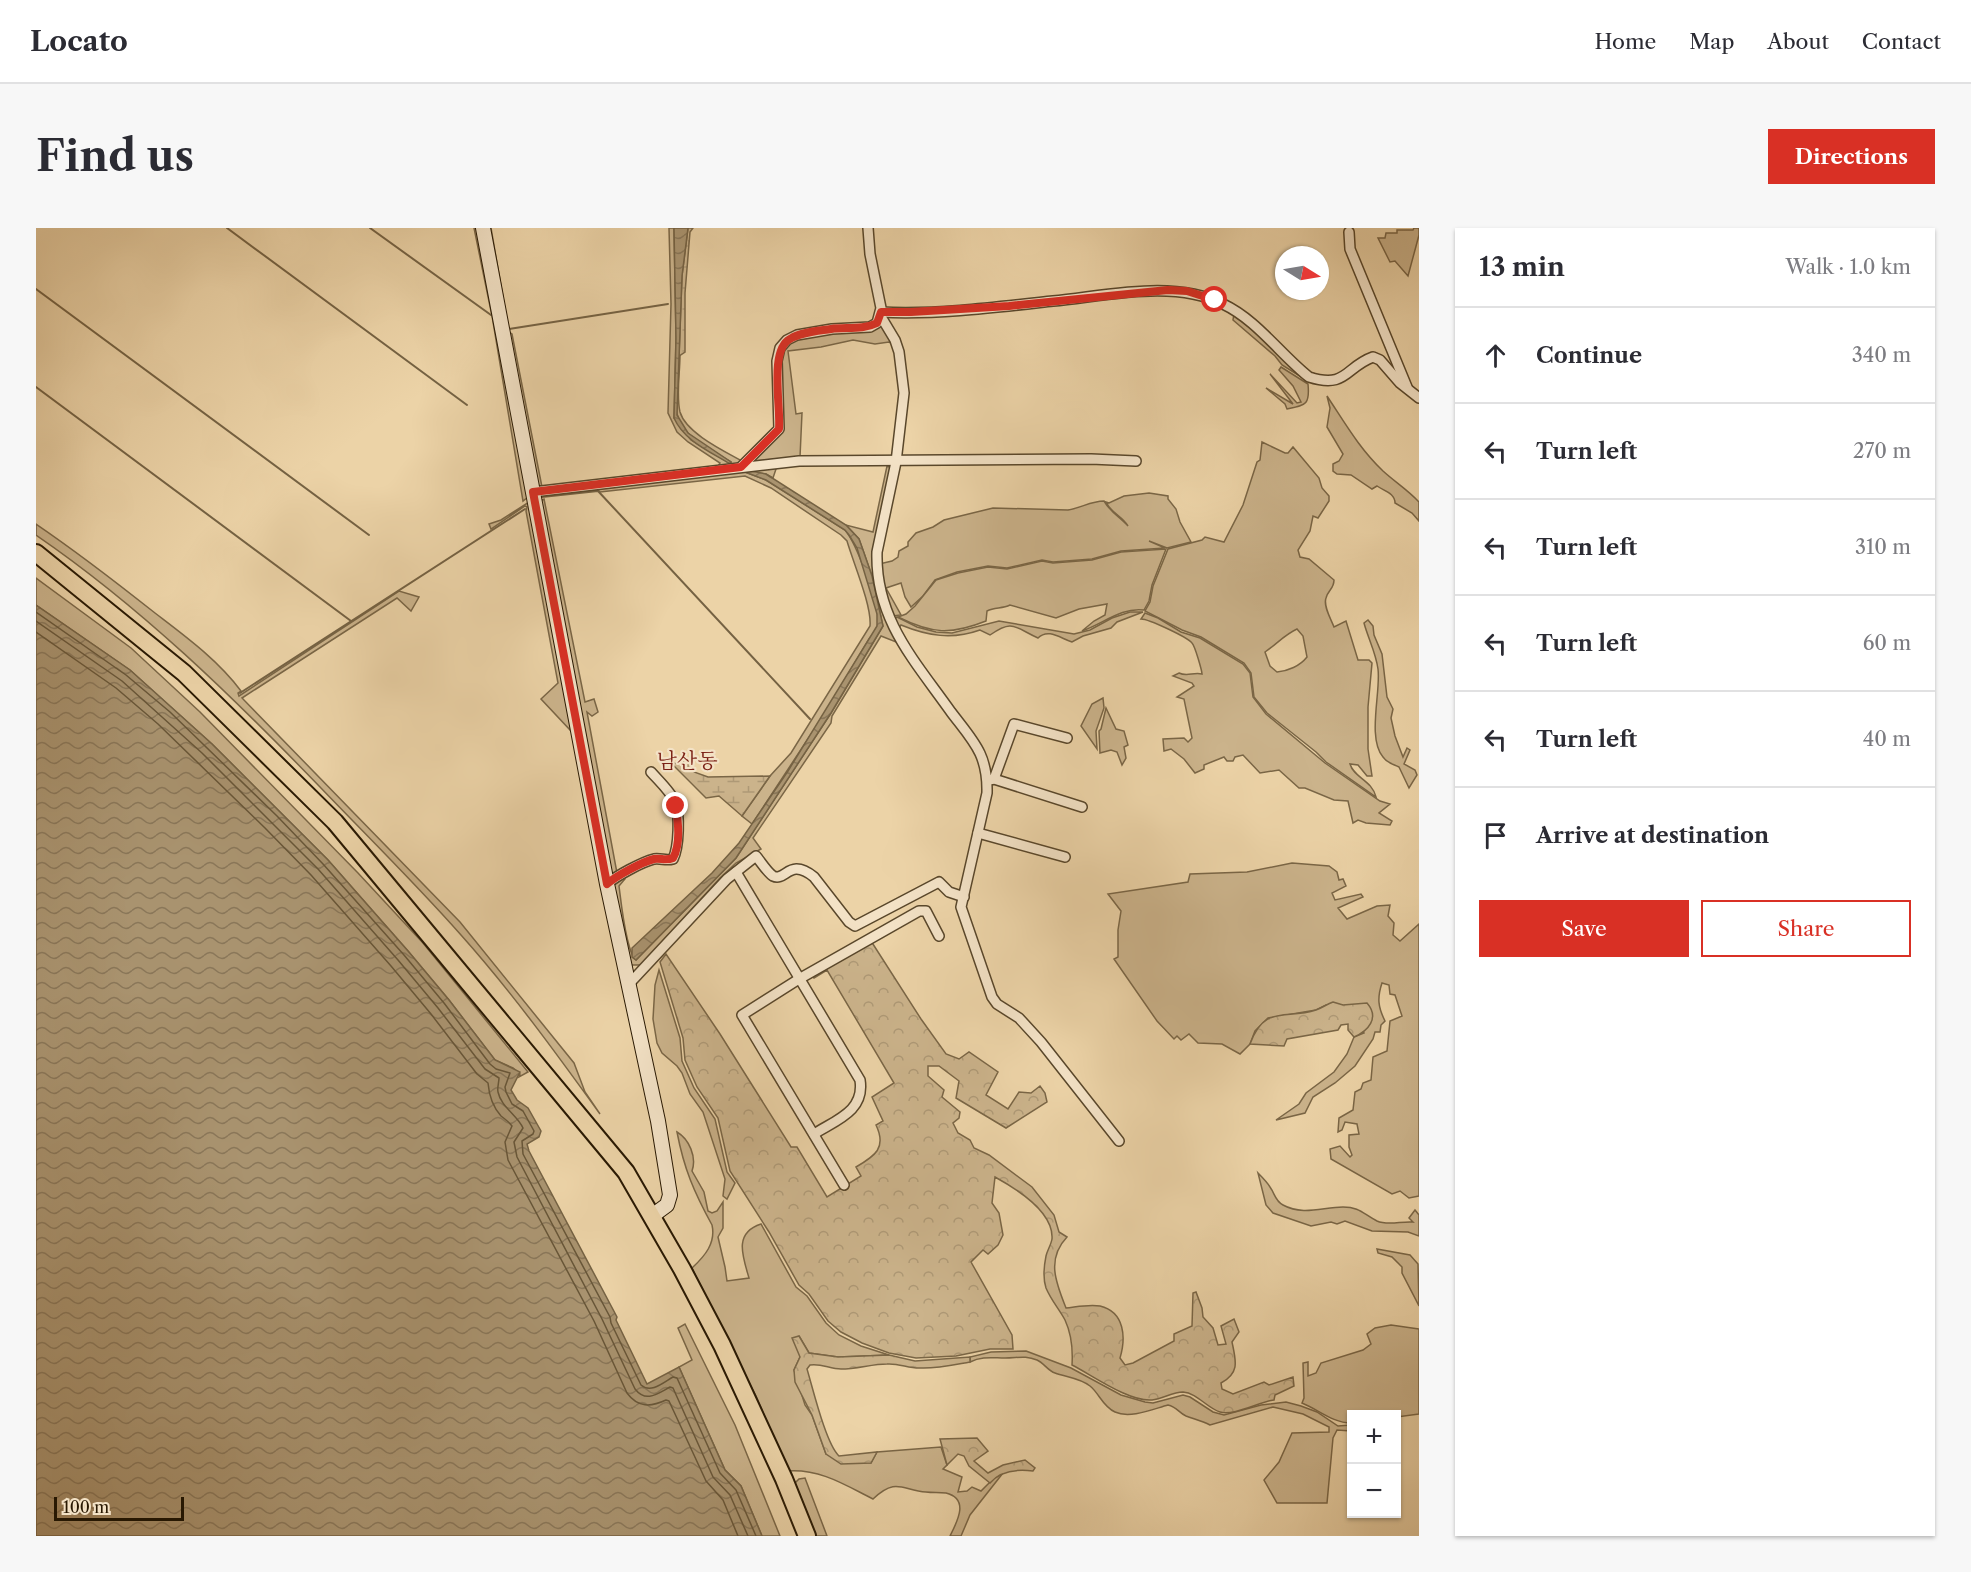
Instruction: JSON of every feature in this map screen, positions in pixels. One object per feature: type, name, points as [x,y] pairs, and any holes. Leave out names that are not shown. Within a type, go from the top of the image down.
[{"type":"highway","points":[[36,553],[184,673],[335,822],[626,1172],[682,1269],[739,1380],[807,1536]]},
{"type":"main road","points":[[483,228],[607,884],[658,1121],[670,1195],[667,1205],[652,1215]]},
{"type":"street","points":[[868,228],[880,313],[895,340],[902,363],[903,378],[903,410],[896,462],[877,552],[883,603],[902,644],[980,751],[991,780]]},
{"type":"street","points":[[1349,232],[1350,249],[1409,390]]},
{"type":"street","points":[[880,313],[1009,306],[1159,291],[1187,291],[1215,300],[1239,313],[1310,377],[1325,381],[1339,379],[1372,357],[1380,360],[1419,398]]},
{"type":"street","points":[[741,467],[779,429],[777,361],[780,348],[787,340],[797,335],[832,329],[870,327],[877,323],[880,313]]},
{"type":"street","points":[[533,492],[799,460],[896,462],[1079,459],[1137,461]]},
{"type":"street","points":[[1066,738],[1014,724],[987,793],[961,907],[992,997],[997,1004],[1019,1018],[1041,1042],[1119,1141]]},
{"type":"street","points":[[607,884],[617,876],[654,859],[666,861],[676,854],[678,826],[674,800],[651,772]]},
{"type":"street","points":[[991,780],[1082,807]]},
{"type":"street","points":[[978,833],[1065,857]]},
{"type":"street","points":[[629,984],[736,872],[756,856],[773,876],[802,868],[814,877],[849,922],[855,926],[939,882],[949,892],[964,897]]},
{"type":"street","points":[[736,872],[860,1080],[860,1097],[857,1104],[848,1113],[814,1134]]},
{"type":"street","points":[[844,1185],[742,1015],[799,979],[919,911],[926,911],[939,936]]},
{"type":"green space","points":[[474,228],[478,228],[528,497],[523,501],[492,316]]},
{"type":"green space","points":[[487,228],[491,228],[509,332],[512,334],[542,487],[538,485]]},
{"type":"green space","points":[[669,228],[674,228],[676,338],[674,418],[691,440],[731,464],[703,445],[682,426],[675,397],[680,355],[678,398],[684,420],[706,441],[742,461],[737,466],[717,468],[720,463],[677,432],[668,413],[671,304]]},
{"type":"green space","points":[[688,228],[693,228],[690,232],[685,293],[685,352],[679,356],[682,276]]},
{"type":"green space","points":[[1419,228],[1419,235],[1408,276],[1395,261],[1390,262],[1378,238],[1385,238],[1386,233],[1397,233],[1397,230],[1413,230]]},
{"type":"green space","points":[[1234,314],[1303,378],[1282,365],[1275,356],[1233,320]]},
{"type":"green space","points":[[884,327],[895,345],[889,342],[875,344],[853,340],[788,351],[796,414],[802,413],[800,457],[754,461],[753,459],[778,433],[781,353],[792,341]]},
{"type":"green space","points":[[1281,367],[1308,384],[1308,396],[1303,405],[1287,409],[1285,404],[1266,388],[1293,404],[1270,374],[1297,403],[1301,402],[1293,386],[1279,370]]},
{"type":"green space","points":[[1327,396],[1367,453],[1383,471],[1419,502],[1419,521],[1412,513],[1395,503],[1393,497],[1386,491],[1377,486],[1372,489],[1351,475],[1337,474],[1333,471],[1333,464],[1339,461],[1343,454],[1327,427],[1330,408]]},
{"type":"green space","points":[[1262,442],[1285,453],[1293,447],[1319,478],[1322,488],[1329,496],[1329,501],[1318,518],[1313,516],[1310,531],[1298,550],[1300,557],[1309,559],[1334,580],[1325,601],[1334,627],[1346,621],[1358,660],[1369,660],[1372,663],[1368,707],[1368,749],[1372,776],[1367,776],[1358,765],[1350,764],[1355,773],[1371,787],[1376,797],[1326,762],[1267,713],[1254,697],[1251,673],[1244,663],[1201,637],[1145,611],[1168,549],[1202,540],[1205,537],[1224,542],[1243,505],[1257,462],[1260,460]],"holes":[[[1297,629],[1303,636],[1307,657],[1301,663],[1294,668],[1277,672],[1270,666],[1265,652]]]},
{"type":"green space","points":[[777,466],[773,478],[766,474],[745,472],[766,480],[845,530],[866,575],[875,603],[878,623],[876,630],[823,716],[752,824],[742,816],[770,776],[791,753],[870,626],[868,607],[847,541],[771,488],[745,476],[600,492],[598,490],[540,496],[541,493]]},
{"type":"green space","points":[[887,466],[892,468],[877,542],[882,606],[896,642],[881,636],[832,716],[831,723],[753,838],[761,849],[736,863],[720,878],[641,965],[630,965],[613,887],[616,881],[624,877],[625,879],[619,886],[621,903],[629,947],[636,960],[736,858],[831,713],[883,626],[872,576],[859,539],[846,525],[873,532]]},
{"type":"green space","points":[[1149,493],[1168,496],[1191,542],[1167,548],[1149,541],[1165,548],[1121,551],[1092,559],[1053,562],[1042,560],[1007,568],[988,566],[957,572],[935,580],[911,607],[901,583],[886,588],[901,615],[892,616],[879,564],[898,557],[899,551],[908,546],[908,542],[916,533],[944,520],[993,508],[1068,510],[1104,501],[1112,512],[1128,526],[1106,502],[1109,503],[1124,496]]},
{"type":"green space","points":[[544,499],[585,702],[594,699],[598,712],[592,716],[587,712],[617,873],[612,874],[540,501]]},
{"type":"green space","points":[[529,502],[572,732],[541,699],[558,683],[527,507],[525,506],[491,529],[489,524],[501,520]]},
{"type":"green space","points":[[36,524],[96,567],[201,649],[241,691],[238,693],[239,696],[399,591],[419,597],[411,611],[397,598],[242,698],[460,922],[574,1063],[585,1092],[600,1114],[498,978],[409,879],[219,686],[149,622],[36,535]]},
{"type":"green space","points":[[1166,549],[1144,610],[1120,613],[1082,631],[1105,615],[1107,604],[1079,609],[1056,618],[1010,605],[987,611],[986,621],[974,626],[942,631],[921,627],[898,617],[906,614],[915,606],[936,580],[958,573],[988,567],[1007,569],[1042,561],[1053,563],[1092,560],[1121,552]]},
{"type":"green space","points":[[36,578],[131,648],[200,712],[358,873],[423,943],[528,1072],[519,1077],[520,1074],[513,1068],[495,1060],[449,1000],[328,860],[212,744],[130,670],[36,605]]},
{"type":"green space","points":[[1130,612],[1143,612],[1117,622],[1111,628],[1083,636],[1072,642],[1050,634],[1038,638],[1014,626],[1004,627],[990,635],[980,630],[960,635],[940,635],[921,632],[901,625],[898,629],[893,620],[897,617],[917,627],[936,632],[952,633],[999,621],[1074,634],[1090,630],[1112,618]]},
{"type":"green space","points":[[1145,613],[1181,632],[1200,638],[1243,664],[1250,673],[1253,697],[1266,714],[1325,763],[1380,801],[1390,804],[1379,813],[1392,821],[1390,825],[1358,820],[1353,823],[1348,801],[1334,800],[1305,788],[1299,788],[1279,770],[1260,773],[1243,755],[1235,757],[1233,761],[1227,761],[1224,757],[1204,765],[1204,769],[1195,773],[1184,759],[1171,749],[1164,751],[1163,739],[1184,738],[1188,742],[1192,738],[1184,699],[1177,697],[1194,686],[1192,683],[1173,676],[1179,673],[1202,674],[1192,643],[1168,629],[1141,619]]},
{"type":"green space","points":[[1368,620],[1373,626],[1374,635],[1382,654],[1387,697],[1393,709],[1391,718],[1395,736],[1403,757],[1407,748],[1410,750],[1404,764],[1415,770],[1417,775],[1409,788],[1399,767],[1386,761],[1378,749],[1375,727],[1378,669],[1364,623]]},
{"type":"green space","points":[[1103,698],[1104,708],[1096,731],[1097,749],[1081,726],[1092,704]]},
{"type":"green space","points":[[1106,708],[1116,729],[1124,731],[1128,745],[1124,747],[1126,758],[1122,765],[1117,752],[1111,750],[1100,753],[1099,731]]},
{"type":"green space","points":[[688,761],[694,772],[708,777],[770,776],[742,816],[719,796],[706,798],[672,764]]},
{"type":"green space","points":[[1292,863],[1329,866],[1337,872],[1339,880],[1343,879],[1346,886],[1332,893],[1335,900],[1361,894],[1363,897],[1338,908],[1347,919],[1377,906],[1390,905],[1388,916],[1394,923],[1393,935],[1400,941],[1419,924],[1419,1196],[1409,1198],[1400,1191],[1392,1194],[1331,1159],[1330,1149],[1340,1146],[1350,1157],[1352,1155],[1349,1135],[1359,1134],[1357,1124],[1345,1122],[1342,1130],[1338,1132],[1339,1118],[1353,1110],[1355,1092],[1361,1089],[1363,1083],[1371,1080],[1373,1057],[1387,1051],[1390,1021],[1402,1016],[1395,995],[1390,994],[1389,985],[1382,983],[1379,993],[1380,1007],[1385,1021],[1381,1025],[1380,1032],[1375,1032],[1373,1039],[1355,1066],[1335,1083],[1313,1097],[1305,1113],[1276,1120],[1299,1104],[1306,1093],[1334,1072],[1347,1054],[1354,1037],[1364,1033],[1342,1005],[1326,1005],[1316,1010],[1268,1018],[1255,1031],[1250,1044],[1240,1054],[1222,1044],[1198,1043],[1189,1034],[1181,1040],[1177,1036],[1174,1039],[1157,1021],[1114,959],[1118,957],[1121,911],[1108,894],[1188,882],[1190,874],[1247,872]]},
{"type":"green space","points":[[871,941],[946,1054],[959,1059],[969,1052],[998,1072],[986,1095],[1008,1109],[1019,1092],[1031,1093],[1040,1086],[1045,1093],[1047,1102],[1006,1128],[956,1098],[959,1081],[939,1066],[928,1066],[928,1076],[944,1090],[942,1097],[960,1112],[959,1118],[953,1123],[958,1133],[970,1140],[974,1148],[989,1155],[1032,1187],[1054,1215],[1059,1232],[1067,1237],[1061,1245],[1055,1263],[1056,1280],[1066,1308],[1096,1305],[1115,1314],[1122,1327],[1123,1342],[1120,1358],[1125,1365],[1174,1341],[1174,1334],[1192,1326],[1193,1293],[1196,1292],[1203,1317],[1213,1328],[1218,1345],[1226,1344],[1221,1326],[1234,1319],[1239,1332],[1232,1342],[1234,1371],[1221,1383],[1222,1389],[1233,1394],[1264,1382],[1269,1385],[1293,1377],[1294,1386],[1275,1395],[1274,1400],[1226,1413],[1215,1410],[1193,1395],[1183,1392],[1152,1400],[1133,1397],[1072,1365],[1069,1331],[1044,1281],[1046,1256],[1052,1239],[1047,1219],[1032,1202],[995,1177],[992,1203],[999,1213],[1003,1235],[998,1245],[988,1254],[983,1250],[971,1262],[1012,1335],[1013,1349],[990,1349],[956,1356],[916,1358],[889,1353],[862,1343],[841,1332],[828,1321],[809,1294],[799,1285],[730,1171],[718,1118],[697,1087],[685,1060],[683,1038],[660,962],[666,954],[720,1034],[791,1147],[797,1147],[827,1197],[861,1176],[856,1167],[874,1155],[880,1145],[876,1125],[883,1121],[872,1097],[894,1083],[827,970],[814,978],[810,974]]},
{"type":"green space","points":[[659,970],[680,1038],[682,1061],[694,1088],[715,1119],[727,1172],[735,1183],[727,1199],[723,1196],[725,1179],[703,1112],[690,1094],[682,1073],[662,1053],[657,1043],[653,1019],[655,985]]},
{"type":"green space","points":[[1333,1002],[1343,1005],[1367,1003],[1372,1014],[1368,1028],[1354,1037],[1348,1030],[1348,1024],[1341,1025],[1338,1030],[1287,1039],[1284,1046],[1250,1044],[1256,1031],[1269,1018],[1305,1013]]},
{"type":"green space","points":[[677,1132],[685,1139],[693,1154],[692,1171],[704,1192],[708,1211],[712,1213],[717,1211],[723,1202],[723,1228],[718,1237],[727,1281],[749,1278],[743,1254],[743,1240],[746,1233],[761,1224],[796,1287],[807,1296],[826,1323],[839,1335],[861,1346],[889,1355],[838,1357],[809,1353],[799,1336],[800,1357],[794,1370],[805,1405],[812,1415],[826,1454],[871,1463],[877,1452],[941,1447],[947,1465],[943,1469],[962,1477],[958,1492],[967,1491],[972,1487],[981,1491],[994,1478],[1003,1473],[970,1515],[961,1536],[950,1536],[960,1512],[960,1506],[958,1500],[946,1493],[918,1491],[899,1486],[888,1488],[873,1499],[822,1475],[788,1471],[756,1396],[692,1268],[708,1249],[713,1232],[712,1225],[686,1169]]},
{"type":"green space","points":[[1258,1173],[1269,1185],[1278,1201],[1298,1210],[1349,1207],[1377,1221],[1390,1223],[1413,1222],[1409,1218],[1415,1210],[1419,1215],[1419,1236],[1408,1232],[1372,1231],[1345,1221],[1337,1224],[1331,1222],[1311,1226],[1273,1213],[1266,1205]]},
{"type":"green space","points":[[1377,1249],[1410,1255],[1418,1264],[1419,1306],[1402,1273],[1402,1267],[1392,1257],[1378,1253]]},
{"type":"green space","points":[[685,1324],[735,1425],[780,1536],[762,1536],[741,1486],[725,1470],[679,1367],[692,1360],[678,1328]]},
{"type":"green space","points":[[1391,1325],[1419,1329],[1419,1414],[1401,1416],[1401,1410],[1347,1410],[1347,1422],[1332,1419],[1302,1403],[1304,1398],[1303,1363],[1308,1362],[1308,1376],[1316,1373],[1321,1363],[1363,1350],[1371,1344],[1367,1334],[1375,1328]]},
{"type":"green space","points":[[799,1336],[809,1353],[838,1357],[889,1355],[915,1361],[970,1357],[970,1362],[925,1368],[891,1364],[841,1369],[810,1365],[807,1369],[820,1416],[834,1450],[839,1456],[877,1452],[871,1463],[841,1464],[826,1454],[812,1415],[795,1382],[794,1370],[800,1357],[792,1338]]},
{"type":"green space","points":[[1026,1351],[1071,1368],[1121,1395],[1145,1402],[1153,1403],[1183,1395],[1213,1412],[1224,1415],[1261,1405],[1286,1402],[1317,1412],[1338,1426],[1347,1425],[1347,1431],[1337,1430],[1333,1438],[1327,1503],[1277,1503],[1264,1480],[1279,1462],[1292,1433],[1329,1432],[1329,1427],[1303,1414],[1273,1407],[1210,1425],[1186,1416],[1168,1405],[1141,1413],[1121,1414],[1107,1407],[1086,1383],[1053,1372],[1033,1358],[987,1358],[970,1362],[970,1357],[991,1352]]},
{"type":"green space","points":[[977,1438],[988,1451],[974,1461],[988,1473],[1003,1465],[1025,1460],[1035,1468],[1033,1471],[1015,1470],[1004,1473],[990,1483],[969,1466],[964,1456],[958,1454],[947,1465],[940,1439]]},
{"type":"green space","points":[[805,1478],[827,1536],[816,1536],[795,1483]]},
{"type":"water","points":[[674,228],[688,228],[682,276],[677,415],[688,433],[731,462],[730,464],[691,439],[678,426],[674,418],[676,338]]},
{"type":"water","points":[[746,470],[766,474],[846,525],[859,539],[872,576],[883,626],[831,713],[736,858],[636,960],[632,957],[632,948],[712,873],[739,843],[788,771],[877,626],[877,614],[857,548],[845,530],[766,480],[745,472]]},
{"type":"water","points":[[36,605],[130,670],[212,744],[328,860],[449,1000],[495,1060],[520,1072],[511,1090],[517,1100],[528,1108],[541,1131],[539,1137],[527,1144],[529,1151],[617,1317],[616,1320],[647,1384],[679,1367],[725,1470],[741,1486],[762,1536],[36,1536]]},
{"type":"waterway","points":[[227,228],[467,405]]},
{"type":"waterway","points":[[370,228],[491,315]]},
{"type":"waterway","points":[[36,289],[369,535]]},
{"type":"waterway","points":[[509,329],[668,304]]},
{"type":"waterway","points":[[36,387],[351,621]]},
{"type":"waterway","points":[[542,497],[598,491],[810,719]]},
{"type":"waterway","points":[[240,693],[525,509]]},
{"type":"district","name":"남산동","points":[[687,761]]},
{"type":"route","points":[[676,806],[678,826],[676,854],[673,858],[666,861],[654,859],[617,876],[607,884],[533,492],[741,467],[779,429],[777,361],[780,348],[787,340],[797,335],[832,329],[870,327],[877,323],[881,312],[1009,306],[1168,290],[1187,291],[1215,300]]}]
